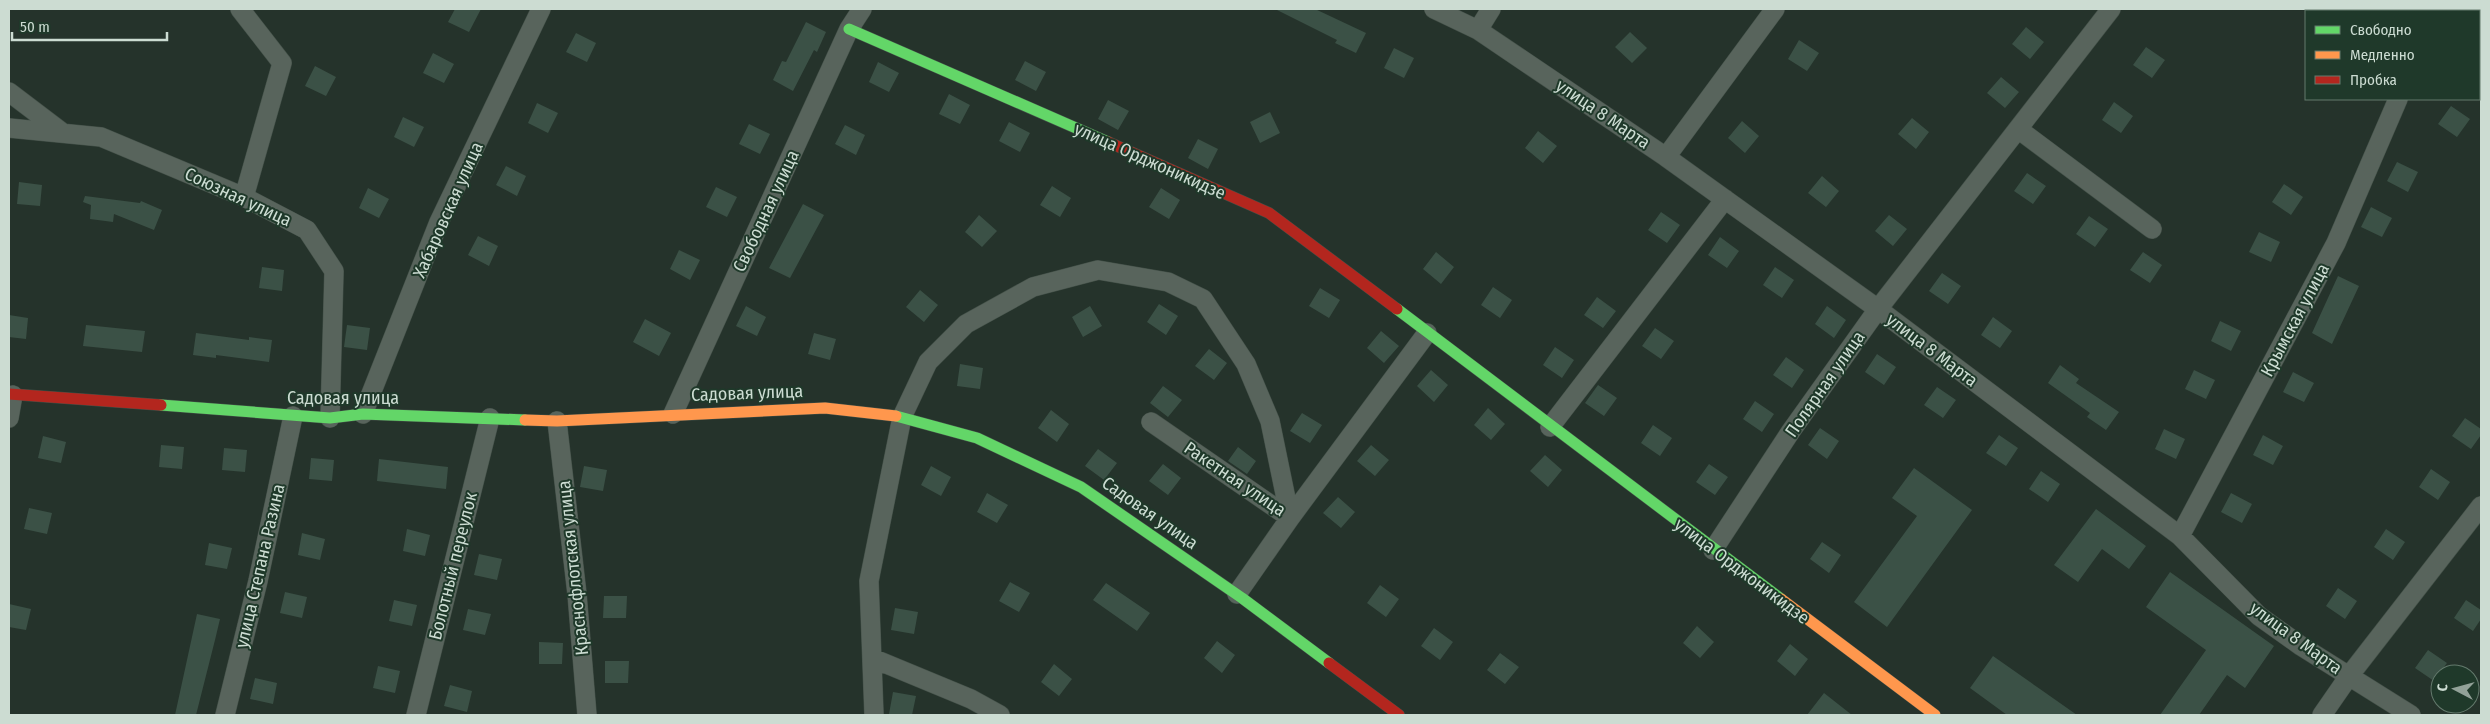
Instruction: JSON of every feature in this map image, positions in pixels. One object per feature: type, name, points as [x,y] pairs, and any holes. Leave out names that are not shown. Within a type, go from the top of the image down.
[{"type":"street","points":[[240,9],[282,63],[244,197]]},
{"type":"street","name":"Хабаровская улица","points":[[363,414],[439,222],[540,9]]},
{"type":"street","name":"Свободная улица","points":[[673,414],[849,29],[862,9]]},
{"type":"street","name":"улица 8 Марта","points":[[1434,9],[1478,30],[1725,199],[1878,310],[2180,536],[2259,616],[2301,646],[2411,715]]},
{"type":"street","points":[[1478,30],[1490,9]]},
{"type":"street","points":[[1666,157],[1775,9]]},
{"type":"street","name":"Полярная улица","points":[[1713,550],[1791,431],[1878,310],[2111,9]]},
{"type":"street","name":"улица Орджоникидзе","points":[[849,29],[1269,213],[1713,550],[1935,715]]},
{"type":"street","points":[[9,92],[64,134]]},
{"type":"street","name":"Крымская улица","points":[[2180,536],[2336,243],[2398,100]]},
{"type":"street","name":"Союзная улица","points":[[9,128],[101,138],[244,197],[307,230],[334,271],[330,418]]},
{"type":"street","points":[[2018,129],[2152,229]]},
{"type":"street","points":[[1550,427],[1725,199]]},
{"type":"street","name":"Ракетная улица","points":[[874,715],[870,580],[902,417],[928,362],[966,324],[1033,287],[1098,270],[1168,282],[1203,299],[1246,364],[1270,421],[1290,518]]},
{"type":"street","points":[[1237,594],[1290,518],[1427,333]]},
{"type":"street","points":[[9,418],[11,394]]},
{"type":"street","name":"Садовая улица","points":[[11,394],[330,418],[363,414],[557,421],[825,408],[902,417],[977,438],[1081,487],[1237,594],[1399,715]]},
{"type":"street","name":"улица Степана Разина","points":[[224,715],[258,581],[293,416]]},
{"type":"street","name":"Болотный переулок","points":[[416,715],[490,418]]},
{"type":"street","name":"Краснофлотская улица","points":[[557,421],[577,594],[586,715]]},
{"type":"street","name":"Ракетная улица","points":[[1151,422],[1290,518]]},
{"type":"street","points":[[2322,715],[2349,676],[2481,506]]},
{"type":"street","points":[[872,658],[971,699],[1000,715]]},
{"type":"building","points":[[455,9],[481,9],[469,32],[448,22]]},
{"type":"building","points":[[1275,9],[1315,9],[1366,33],[1356,53],[1335,43],[1337,40]]},
{"type":"building","points":[[806,22],[826,32],[817,52],[814,50],[793,91],[773,80],[782,61],[786,62]]},
{"type":"building","points":[[2026,27],[2044,42],[2030,59],[2012,44]]},
{"type":"building","points":[[1630,32],[1647,48],[1632,63],[1615,47]]},
{"type":"building","points":[[576,33],[596,43],[587,62],[566,52]]},
{"type":"building","points":[[1799,40],[1819,53],[1807,71],[1788,59]]},
{"type":"building","points":[[2146,47],[2165,60],[2152,78],[2133,65]]},
{"type":"building","points":[[1394,48],[1414,58],[1404,78],[1384,68]]},
{"type":"building","points":[[433,53],[454,64],[444,83],[423,73]]},
{"type":"building","points":[[1025,61],[1046,72],[1036,91],[1015,80]]},
{"type":"building","points":[[878,62],[899,73],[889,92],[869,82]]},
{"type":"building","points":[[315,66],[336,77],[326,96],[305,86]]},
{"type":"building","points":[[2001,77],[2019,92],[2005,108],[1987,93]]},
{"type":"building","points":[[949,94],[970,105],[960,124],[939,114]]},
{"type":"building","points":[[1108,100],[1129,111],[1118,130],[1098,119]]},
{"type":"building","points":[[2114,102],[2133,116],[2121,133],[2102,120]]},
{"type":"building","points":[[537,103],[558,113],[548,133],[528,123]]},
{"type":"building","points":[[2451,106],[2470,119],[2457,137],[2438,124]]},
{"type":"building","points":[[1270,112],[1280,133],[1260,143],[1250,122]]},
{"type":"building","points":[[403,117],[424,127],[414,147],[394,137]]},
{"type":"building","points":[[1912,118],[1929,132],[1916,149],[1898,134]]},
{"type":"building","points":[[1742,121],[1759,136],[1745,153],[1728,138]]},
{"type":"building","points":[[1009,122],[1030,133],[1020,152],[999,141]]},
{"type":"building","points":[[749,124],[770,134],[760,154],[739,144]]},
{"type":"building","points":[[845,125],[865,135],[856,155],[835,144]]},
{"type":"building","points":[[1538,131],[1557,146],[1543,163],[1525,148]]},
{"type":"building","points":[[1198,139],[1218,149],[1208,169],[1188,158]]},
{"type":"building","points":[[2397,162],[2418,172],[2408,192],[2387,181]]},
{"type":"building","points":[[506,166],[526,176],[517,196],[496,185]]},
{"type":"building","points":[[2027,173],[2046,186],[2033,204],[2014,191]]},
{"type":"building","points":[[1822,176],[1839,191],[1826,207],[1808,193]]},
{"type":"building","points":[[19,182],[42,185],[40,206],[17,204]]},
{"type":"building","points":[[2284,184],[2303,197],[2291,215],[2272,202]]},
{"type":"building","points":[[1052,186],[1071,198],[1060,217],[1040,205]]},
{"type":"building","points":[[716,187],[737,197],[727,217],[706,207]]},
{"type":"building","points":[[368,188],[389,199],[379,218],[359,208]]},
{"type":"building","points":[[1161,188],[1180,200],[1169,219],[1149,207]]},
{"type":"building","points":[[85,196],[140,203],[141,201],[162,210],[154,230],[114,214],[113,222],[90,219],[91,205],[83,202]]},
{"type":"building","points":[[803,204],[824,215],[790,278],[769,268]]},
{"type":"building","points":[[2371,207],[2392,218],[2382,237],[2361,227]]},
{"type":"building","points":[[1661,212],[1680,225],[1667,243],[1648,230]]},
{"type":"building","points":[[979,215],[997,231],[982,247],[965,232]]},
{"type":"building","points":[[1889,215],[1907,229],[1893,246],[1875,231]]},
{"type":"building","points":[[2089,216],[2108,229],[2095,247],[2076,234]]},
{"type":"building","points":[[2259,232],[2280,242],[2271,262],[2249,252]]},
{"type":"building","points":[[478,236],[498,246],[489,266],[468,255]]},
{"type":"building","points":[[1720,237],[1739,251],[1727,268],[1708,255]]},
{"type":"building","points":[[679,250],[700,260],[690,280],[670,269]]},
{"type":"building","points":[[1436,252],[1454,267],[1441,284],[1423,269]]},
{"type":"building","points":[[2143,252],[2162,265],[2150,283],[2130,270]]},
{"type":"building","points":[[262,267],[284,270],[282,291],[259,288]]},
{"type":"building","points":[[1775,267],[1794,280],[1782,298],[1763,285]]},
{"type":"building","points":[[1942,273],[1961,286],[1948,304],[1929,291]]},
{"type":"building","points":[[2338,276],[2359,286],[2332,344],[2312,333]]},
{"type":"building","points":[[1493,287],[1512,300],[1500,318],[1481,305]]},
{"type":"building","points":[[1320,288],[1340,300],[1329,318],[1309,306]]},
{"type":"building","points":[[920,290],[938,305],[924,322],[906,307]]},
{"type":"building","points":[[1597,297],[1616,311],[1603,328],[1584,315]]},
{"type":"building","points":[[1159,304],[1178,316],[1166,335],[1147,322]]},
{"type":"building","points":[[746,306],[766,317],[757,336],[736,326]]},
{"type":"building","points":[[1090,306],[1102,326],[1083,337],[1072,317]]},
{"type":"building","points":[[1827,306],[1846,320],[1834,338],[1815,324]]},
{"type":"building","points":[[9,315],[28,318],[26,339],[9,337]]},
{"type":"building","points":[[1993,317],[2012,331],[2000,348],[1981,335]]},
{"type":"building","points":[[645,319],[671,333],[659,356],[633,342]]},
{"type":"building","points":[[2220,321],[2241,331],[2231,351],[2211,341]]},
{"type":"building","points":[[86,325],[145,331],[142,352],[83,346]]},
{"type":"building","points":[[347,325],[370,328],[367,350],[344,347]]},
{"type":"building","points":[[1655,328],[1674,341],[1661,359],[1642,346]]},
{"type":"building","points":[[1381,331],[1399,346],[1384,363],[1367,348]]},
{"type":"building","points":[[196,333],[249,340],[249,337],[272,340],[269,362],[216,355],[216,358],[193,355]]},
{"type":"building","points":[[814,333],[836,339],[830,360],[808,354]]},
{"type":"building","points":[[1555,347],[1574,360],[1562,378],[1543,365]]},
{"type":"building","points":[[1209,349],[1227,363],[1214,380],[1195,366]]},
{"type":"building","points":[[1877,354],[1896,367],[1884,385],[1865,372]]},
{"type":"building","points":[[1786,357],[1804,370],[1792,388],[1773,375]]},
{"type":"building","points":[[960,364],[983,368],[980,389],[957,386]]},
{"type":"building","points":[[2060,365],[2079,379],[2076,383],[2119,412],[2106,430],[2087,417],[2090,413],[2048,383]]},
{"type":"building","points":[[1431,370],[1448,385],[1434,402],[1417,386]]},
{"type":"building","points":[[2194,370],[2215,380],[2206,399],[2185,389]]},
{"type":"building","points":[[2293,372],[2314,383],[2304,402],[2283,392]]},
{"type":"building","points":[[1598,385],[1617,398],[1604,416],[1585,403]]},
{"type":"building","points":[[1163,386],[1182,400],[1168,417],[1150,403]]},
{"type":"building","points":[[1937,387],[1956,400],[1943,418],[1924,405]]},
{"type":"building","points":[[1755,401],[1774,414],[1762,432],[1743,419]]},
{"type":"building","points":[[1488,408],[1505,424],[1491,440],[1474,425]]},
{"type":"building","points":[[1051,410],[1069,424],[1057,442],[1038,428]]},
{"type":"building","points":[[1302,413],[1322,425],[1310,443],[1290,431]]},
{"type":"building","points":[[2465,418],[2481,429],[2481,435],[2471,449],[2452,436]]},
{"type":"building","points":[[1653,425],[1672,438],[1660,456],[1641,443]]},
{"type":"building","points":[[1820,428],[1839,441],[1827,459],[1808,445]]},
{"type":"building","points":[[2164,429],[2185,439],[2176,459],[2155,449]]},
{"type":"building","points":[[1999,435],[2018,448],[2006,466],[1986,453]]},
{"type":"building","points":[[2263,435],[2283,446],[2273,465],[2253,455]]},
{"type":"building","points":[[43,436],[66,442],[61,463],[38,458]]},
{"type":"building","points":[[161,445],[184,447],[182,469],[159,467]]},
{"type":"building","points":[[1371,445],[1389,460],[1375,476],[1357,461]]},
{"type":"building","points":[[1238,447],[1256,461],[1247,474],[1228,461]]},
{"type":"building","points":[[224,448],[247,450],[245,472],[222,470]]},
{"type":"building","points":[[1098,449],[1117,463],[1104,480],[1085,466]]},
{"type":"building","points":[[1545,455],[1562,470],[1548,487],[1530,471]]},
{"type":"building","points":[[311,458],[334,460],[332,481],[309,479]]},
{"type":"building","points":[[379,459],[448,467],[446,489],[377,481]]},
{"type":"building","points":[[1163,464],[1181,478],[1168,495],[1149,481]]},
{"type":"building","points":[[1709,464],[1728,477],[1715,495],[1696,482]]},
{"type":"building","points":[[584,466],[607,470],[603,491],[580,487]]},
{"type":"building","points":[[931,466],[951,477],[941,496],[921,485]]},
{"type":"building","points":[[1914,468],[1972,510],[1887,627],[1854,602],[1917,516],[1892,498]]},
{"type":"building","points":[[2431,469],[2450,482],[2438,500],[2419,487]]},
{"type":"building","points":[[2041,471],[2060,484],[2048,502],[2029,489]]},
{"type":"building","points":[[987,493],[1008,505],[997,523],[977,512]]},
{"type":"building","points":[[2231,493],[2252,504],[2242,523],[2221,512]]},
{"type":"building","points":[[1338,497],[1355,512],[1341,528],[1323,513]]},
{"type":"building","points":[[29,508],[52,513],[47,534],[24,529]]},
{"type":"building","points":[[2096,509],[2146,546],[2129,569],[2102,549],[2078,582],[2054,565]]},
{"type":"building","points":[[407,529],[430,535],[425,556],[403,551]]},
{"type":"building","points":[[2386,529],[2405,542],[2393,560],[2374,547]]},
{"type":"building","points":[[302,533],[325,539],[320,560],[298,555]]},
{"type":"building","points":[[1822,542],[1841,555],[1829,573],[1810,559]]},
{"type":"building","points":[[209,543],[232,548],[227,569],[205,565]]},
{"type":"building","points":[[479,554],[502,559],[497,580],[474,575]]},
{"type":"building","points":[[2170,572],[2274,646],[2245,688],[2227,675],[2199,715],[2160,715],[2206,650],[2146,607]]},
{"type":"building","points":[[1010,582],[1030,593],[1019,612],[999,601]]},
{"type":"building","points":[[1106,583],[1150,613],[1137,631],[1093,600]]},
{"type":"building","points":[[1380,585],[1399,599],[1386,617],[1367,603]]},
{"type":"building","points":[[2338,588],[2357,601],[2345,619],[2326,606]]},
{"type":"building","points":[[285,592],[307,597],[302,618],[280,613]]},
{"type":"building","points":[[604,596],[627,596],[626,618],[603,618]]},
{"type":"building","points":[[394,600],[417,605],[412,626],[389,621]]},
{"type":"building","points":[[2466,600],[2481,610],[2481,619],[2473,631],[2454,618]]},
{"type":"building","points":[[9,604],[31,609],[26,630],[9,627]]},
{"type":"building","points":[[895,608],[918,612],[914,634],[891,630]]},
{"type":"building","points":[[468,609],[491,614],[485,635],[463,630]]},
{"type":"building","points":[[197,614],[220,619],[196,715],[175,715]]},
{"type":"building","points":[[1697,626],[1714,642],[1700,658],[1683,643]]},
{"type":"building","points":[[1434,628],[1453,642],[1440,660],[1421,646]]},
{"type":"building","points":[[1217,641],[1235,655],[1222,673],[1204,658]]},
{"type":"building","points":[[539,642],[563,643],[562,664],[539,664]]},
{"type":"building","points":[[1790,644],[1808,659],[1795,676],[1777,661]]},
{"type":"building","points":[[2428,650],[2447,663],[2430,664],[2430,678],[2415,668]]},
{"type":"building","points":[[1500,653],[1519,667],[1505,684],[1487,670]]},
{"type":"building","points":[[1993,656],[2077,715],[2007,715],[1970,688]]},
{"type":"building","points":[[605,661],[629,661],[628,683],[605,683]]},
{"type":"building","points":[[1054,664],[1072,679],[1059,696],[1041,682]]},
{"type":"building","points":[[378,666],[400,671],[395,693],[373,688]]},
{"type":"building","points":[[255,678],[277,683],[273,704],[250,699]]},
{"type":"building","points":[[450,685],[472,691],[467,712],[444,706]]},
{"type":"building","points":[[893,692],[916,696],[912,715],[889,714]]},
{"type":"building","points":[[1824,693],[1852,715],[1807,715]]},
{"type":"traffic: fast","points":[[849,29],[1108,142]]},
{"type":"traffic: fast","points":[[1397,309],[1781,599]]},
{"type":"traffic: fast","points":[[161,405],[330,418],[363,414],[525,420]]},
{"type":"traffic: fast","points":[[896,416],[977,438],[1081,487],[1242,598],[1329,663]]},
{"type":"traffic: slow","points":[[525,420],[557,421],[825,408],[896,416]]},
{"type":"traffic: slow","points":[[1781,599],[1935,715]]},
{"type":"traffic: jam","points":[[1108,142],[1269,213],[1397,309]]},
{"type":"traffic: jam","points":[[9,394],[161,405]]},
{"type":"traffic: jam","points":[[1329,663],[1399,715]]}]
